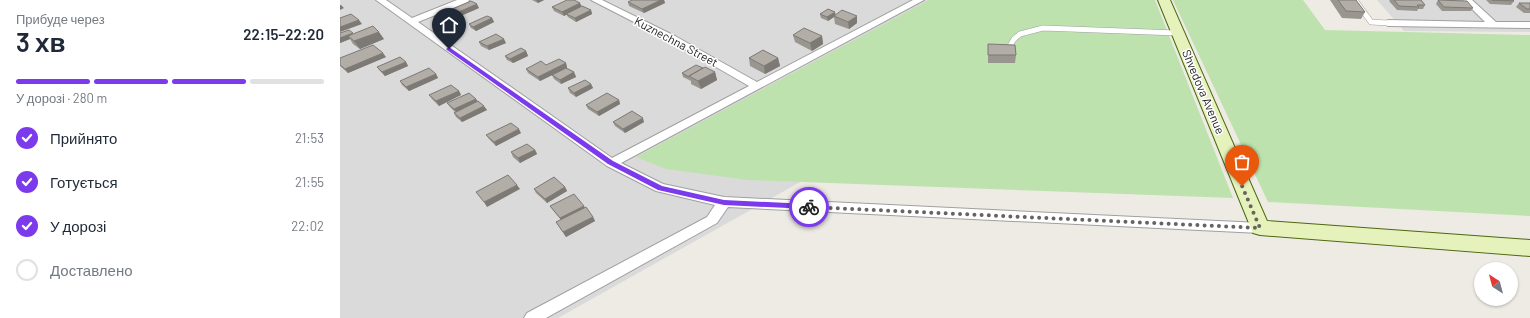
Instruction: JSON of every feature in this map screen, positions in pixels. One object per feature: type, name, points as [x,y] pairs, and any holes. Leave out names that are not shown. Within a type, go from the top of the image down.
[{"type":"street","points":[[380,0],[611,163],[660,188],[724,202],[1260,228],[1530,248]]},
{"type":"street","points":[[411,22],[465,0]]},
{"type":"street","name":"Kuznechna Street","points":[[595,0],[672,38],[757,86]]},
{"type":"street","points":[[611,163],[920,0]]},
{"type":"street","name":"Shvedova Avenue","points":[[1164,0],[1260,228]]},
{"type":"street","points":[[1467,0],[1493,24]]},
{"type":"street","points":[[1388,23],[1530,25]]},
{"type":"street","points":[[532,318],[712,220],[724,202]]},
{"type":"lane","points":[[1355,0],[1371,22],[1388,23]]},
{"type":"lane","points":[[1008,49],[1014,39],[1020,34],[1042,28],[1178,33]]},
{"type":"shaded area","points":[[340,0],[987,0],[820,171],[558,318],[340,318]]},
{"type":"shaded area","points":[[1377,0],[1530,0],[1530,32],[1404,31]]},
{"type":"green space","points":[[929,0],[1155,0],[1233,198],[748,180],[666,169],[636,157]]},
{"type":"green space","points":[[1173,0],[1303,0],[1325,30],[1530,35],[1530,216],[1268,202]]},
{"type":"building","points":[[567,0],[574,0],[580,3],[562,12],[552,7]]},
{"type":"building","points":[[632,0],[661,0],[642,9],[628,2]]},
{"type":"building","points":[[1338,0],[1356,0],[1365,12],[1346,11]]},
{"type":"building","points":[[1394,0],[1421,0],[1425,5],[1417,5],[1419,7],[1399,6]]},
{"type":"building","points":[[1438,0],[1467,1],[1473,8],[1444,7]]},
{"type":"building","points":[[471,1],[477,4],[454,14],[448,11]]},
{"type":"building","points":[[1519,3],[1530,3],[1530,9],[1527,9]]},
{"type":"building","points":[[582,6],[591,10],[575,18],[566,14]]},
{"type":"building","points":[[828,9],[835,12],[827,17],[820,14]]},
{"type":"building","points":[[842,10],[857,16],[848,22],[834,16]]},
{"type":"building","points":[[351,14],[359,20],[340,27],[340,18]]},
{"type":"building","points":[[487,16],[492,18],[473,27],[469,24]]},
{"type":"building","points":[[373,26],[379,32],[354,41],[348,36]]},
{"type":"building","points":[[804,28],[822,36],[810,43],[793,35]]},
{"type":"building","points":[[349,30],[353,33],[340,38],[340,33]]},
{"type":"building","points":[[496,34],[504,39],[487,46],[479,42]]},
{"type":"building","points":[[988,44],[1015,45],[1016,55],[988,55]]},
{"type":"building","points":[[373,45],[383,53],[345,69],[340,65],[340,58]]},
{"type":"building","points":[[521,48],[526,51],[510,59],[505,56]]},
{"type":"building","points":[[763,50],[778,58],[764,66],[749,58]]},
{"type":"building","points":[[400,57],[406,62],[382,72],[377,67]]},
{"type":"building","points":[[559,59],[566,63],[538,77],[526,69],[541,61],[546,65]]},
{"type":"building","points":[[696,65],[703,68],[689,77],[682,73]]},
{"type":"building","points":[[705,67],[715,72],[698,81],[689,76]]},
{"type":"building","points":[[429,68],[436,74],[406,87],[400,81]]},
{"type":"building","points":[[566,68],[574,72],[560,80],[552,75]]},
{"type":"building","points":[[585,80],[591,84],[574,93],[568,88]]},
{"type":"building","points":[[451,85],[459,91],[436,101],[429,95]]},
{"type":"building","points":[[469,93],[476,99],[454,109],[447,103]]},
{"type":"building","points":[[607,93],[619,100],[597,112],[586,105]]},
{"type":"building","points":[[478,101],[484,106],[460,118],[454,113]]},
{"type":"building","points":[[632,111],[643,118],[623,129],[613,122]]},
{"type":"building","points":[[511,123],[519,129],[494,142],[486,135]]},
{"type":"building","points":[[527,144],[535,150],[518,158],[511,152]]},
{"type":"building","points":[[508,175],[517,185],[484,202],[476,192]]},
{"type":"building","points":[[554,177],[565,187],[545,199],[534,189]]},
{"type":"building","points":[[574,194],[584,206],[560,218],[550,206]]},
{"type":"building","points":[[586,207],[593,217],[563,232],[556,222]]},
{"type":"way so far","points":[[809,207],[1260,228],[1242,186]]},
{"type":"route","points":[[449,49],[611,163],[660,188],[724,202],[809,207]]}]
